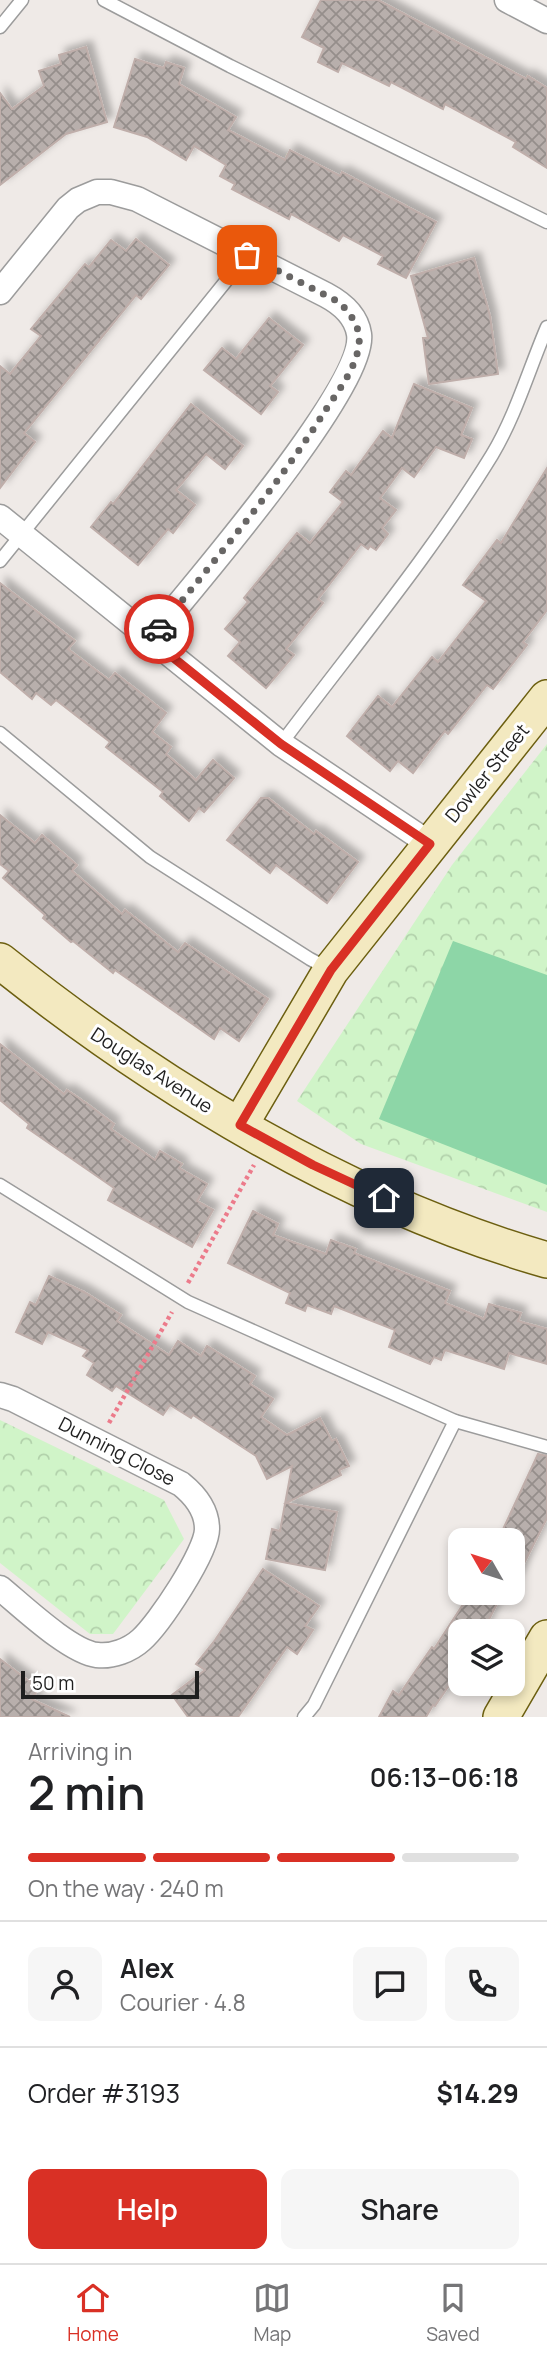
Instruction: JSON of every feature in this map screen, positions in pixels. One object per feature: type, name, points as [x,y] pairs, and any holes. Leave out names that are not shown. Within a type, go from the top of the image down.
[{"type":"street","points":[[507,0],[547,21]]},
{"type":"street","points":[[0,292],[68,208],[78,200],[97,192],[123,193],[339,302],[348,310],[359,334],[356,357],[349,373],[299,453],[150,639]]},
{"type":"street","points":[[0,517],[281,744],[430,844]]},
{"type":"street","name":"Dowler Street","points":[[240,1125],[331,970],[547,698]]},
{"type":"street","name":"Douglas Avenue","points":[[0,961],[46,998],[144,1068],[240,1125],[360,1188],[505,1248],[547,1260]]},
{"type":"street","name":"Dunning Close","points":[[0,1395],[13,1398],[181,1484],[199,1503],[207,1530],[205,1544],[197,1561],[151,1630],[126,1650],[112,1655],[100,1656],[79,1650],[0,1588]]},
{"type":"street","points":[[501,1717],[547,1638]]},
{"type":"lane","points":[[0,27],[22,0]]},
{"type":"lane","points":[[104,0],[230,66],[547,222]]},
{"type":"lane","points":[[0,561],[247,255]]},
{"type":"lane","points":[[281,744],[446,525],[494,453],[547,327]]},
{"type":"lane","points":[[0,733],[150,858],[331,970]]},
{"type":"lane","points":[[0,1185],[180,1298],[455,1421],[547,1447]]},
{"type":"lane","points":[[304,1717],[314,1705],[455,1421]]},
{"type":"green space","points":[[547,744],[547,1212],[361,1144],[297,1101],[452,865]]},
{"type":"green space","points":[[453,941],[547,975],[547,1185],[379,1119]]},
{"type":"green space","points":[[0,1420],[164,1500],[184,1539],[113,1634],[90,1634],[0,1563]]},
{"type":"building","points":[[321,0],[378,0],[547,88],[547,168],[513,147],[516,142],[445,104],[443,109],[391,82],[389,86],[342,63],[338,72],[318,62],[324,48],[302,37]]},
{"type":"building","points":[[86,47],[107,122],[66,134],[0,185],[0,93],[12,109],[44,86],[39,71],[61,64],[59,55]]},
{"type":"building","points":[[135,59],[164,68],[166,62],[184,68],[179,84],[236,117],[228,130],[285,160],[290,150],[340,176],[342,172],[436,222],[406,278],[378,264],[383,256],[343,235],[339,241],[291,214],[289,219],[232,189],[235,184],[220,176],[226,165],[194,146],[186,160],[147,137],[114,127]]},
{"type":"building","points":[[136,239],[169,265],[141,299],[136,295],[24,433],[35,442],[0,488],[0,366],[10,374],[41,336],[31,329],[85,264],[89,267],[111,240],[126,251]]},
{"type":"building","points":[[474,258],[490,316],[498,374],[429,384],[423,338],[428,338],[411,276]]},
{"type":"building","points":[[269,318],[303,345],[270,386],[278,392],[261,414],[204,370],[222,348],[236,359]]},
{"type":"building","points":[[414,384],[472,408],[461,435],[472,439],[464,458],[436,447],[414,477],[402,468],[380,498],[396,510],[382,528],[388,534],[376,550],[361,544],[318,599],[323,603],[286,649],[294,655],[266,688],[228,656],[240,642],[225,629],[248,602],[244,598],[297,533],[310,543],[343,502],[330,492],[346,471],[351,475],[383,431],[392,438]]},
{"type":"building","points":[[191,404],[243,446],[225,469],[206,454],[176,490],[195,505],[173,533],[168,529],[138,565],[91,527],[111,502],[113,504]]},
{"type":"building","points":[[547,468],[547,610],[523,642],[527,645],[493,689],[487,685],[448,734],[445,731],[413,773],[398,761],[390,771],[347,736],[378,696],[392,707],[432,657],[438,662],[486,601],[463,585],[497,540],[501,543]]},
{"type":"building","points":[[0,583],[75,641],[68,649],[109,680],[115,673],[166,713],[152,732],[171,747],[166,754],[196,780],[213,760],[234,778],[204,812],[199,808],[189,821],[160,796],[163,792],[106,747],[110,742],[56,700],[51,705],[36,693],[32,699],[0,672]]},
{"type":"building","points":[[261,798],[268,798],[314,834],[316,831],[358,862],[327,903],[276,865],[270,873],[227,840]]},
{"type":"building","points":[[0,815],[35,843],[42,835],[77,865],[72,871],[122,914],[125,910],[178,952],[185,943],[268,999],[239,1041],[220,1028],[214,1039],[115,970],[113,973],[43,918],[45,915],[3,878],[9,871],[0,864]]},
{"type":"building","points":[[0,1044],[64,1094],[67,1090],[86,1103],[114,1124],[111,1129],[155,1160],[160,1151],[182,1164],[179,1168],[207,1184],[197,1201],[213,1210],[192,1247],[108,1200],[114,1188],[27,1128],[29,1124],[0,1100]]},
{"type":"building","points":[[253,1211],[278,1224],[273,1235],[326,1254],[331,1240],[356,1249],[354,1253],[450,1291],[445,1303],[484,1319],[489,1304],[521,1313],[518,1321],[547,1329],[547,1364],[509,1353],[504,1369],[445,1350],[441,1360],[434,1357],[430,1364],[389,1347],[395,1330],[334,1306],[331,1314],[307,1305],[305,1311],[286,1303],[290,1293],[228,1263]]},
{"type":"building","points":[[49,1276],[84,1292],[121,1315],[117,1321],[169,1355],[178,1341],[201,1356],[207,1346],[255,1376],[250,1384],[273,1399],[261,1417],[287,1435],[320,1418],[332,1441],[336,1439],[349,1466],[339,1470],[341,1475],[286,1503],[337,1512],[325,1570],[266,1559],[272,1529],[280,1531],[292,1466],[267,1479],[256,1456],[193,1415],[191,1418],[170,1405],[163,1415],[116,1386],[112,1391],[87,1375],[94,1363],[83,1356],[88,1350],[48,1332],[42,1344],[16,1332],[30,1302],[36,1305]]},
{"type":"building","points":[[538,1454],[547,1456],[547,1518],[525,1561],[525,1528],[504,1528]]},
{"type":"building","points":[[263,1569],[319,1606],[305,1626],[313,1630],[297,1654],[287,1647],[238,1717],[188,1717],[172,1695],[205,1670],[196,1664]]},
{"type":"building","points":[[463,1605],[496,1605],[489,1619],[453,1619]]},
{"type":"building","points":[[448,1627],[448,1687],[435,1706],[433,1705],[426,1717],[379,1717],[393,1691],[399,1695],[432,1647],[434,1649]]},
{"type":"building","points":[[0,1659],[39,1689],[31,1699],[70,1717],[0,1717]]},
{"type":"way so far","points":[[159,629],[299,453],[349,373],[356,357],[359,334],[348,310],[339,302],[247,255]]},
{"type":"route","points":[[159,629],[150,639],[266,733],[430,844],[331,970],[240,1125],[313,1165],[384,1198]]}]
